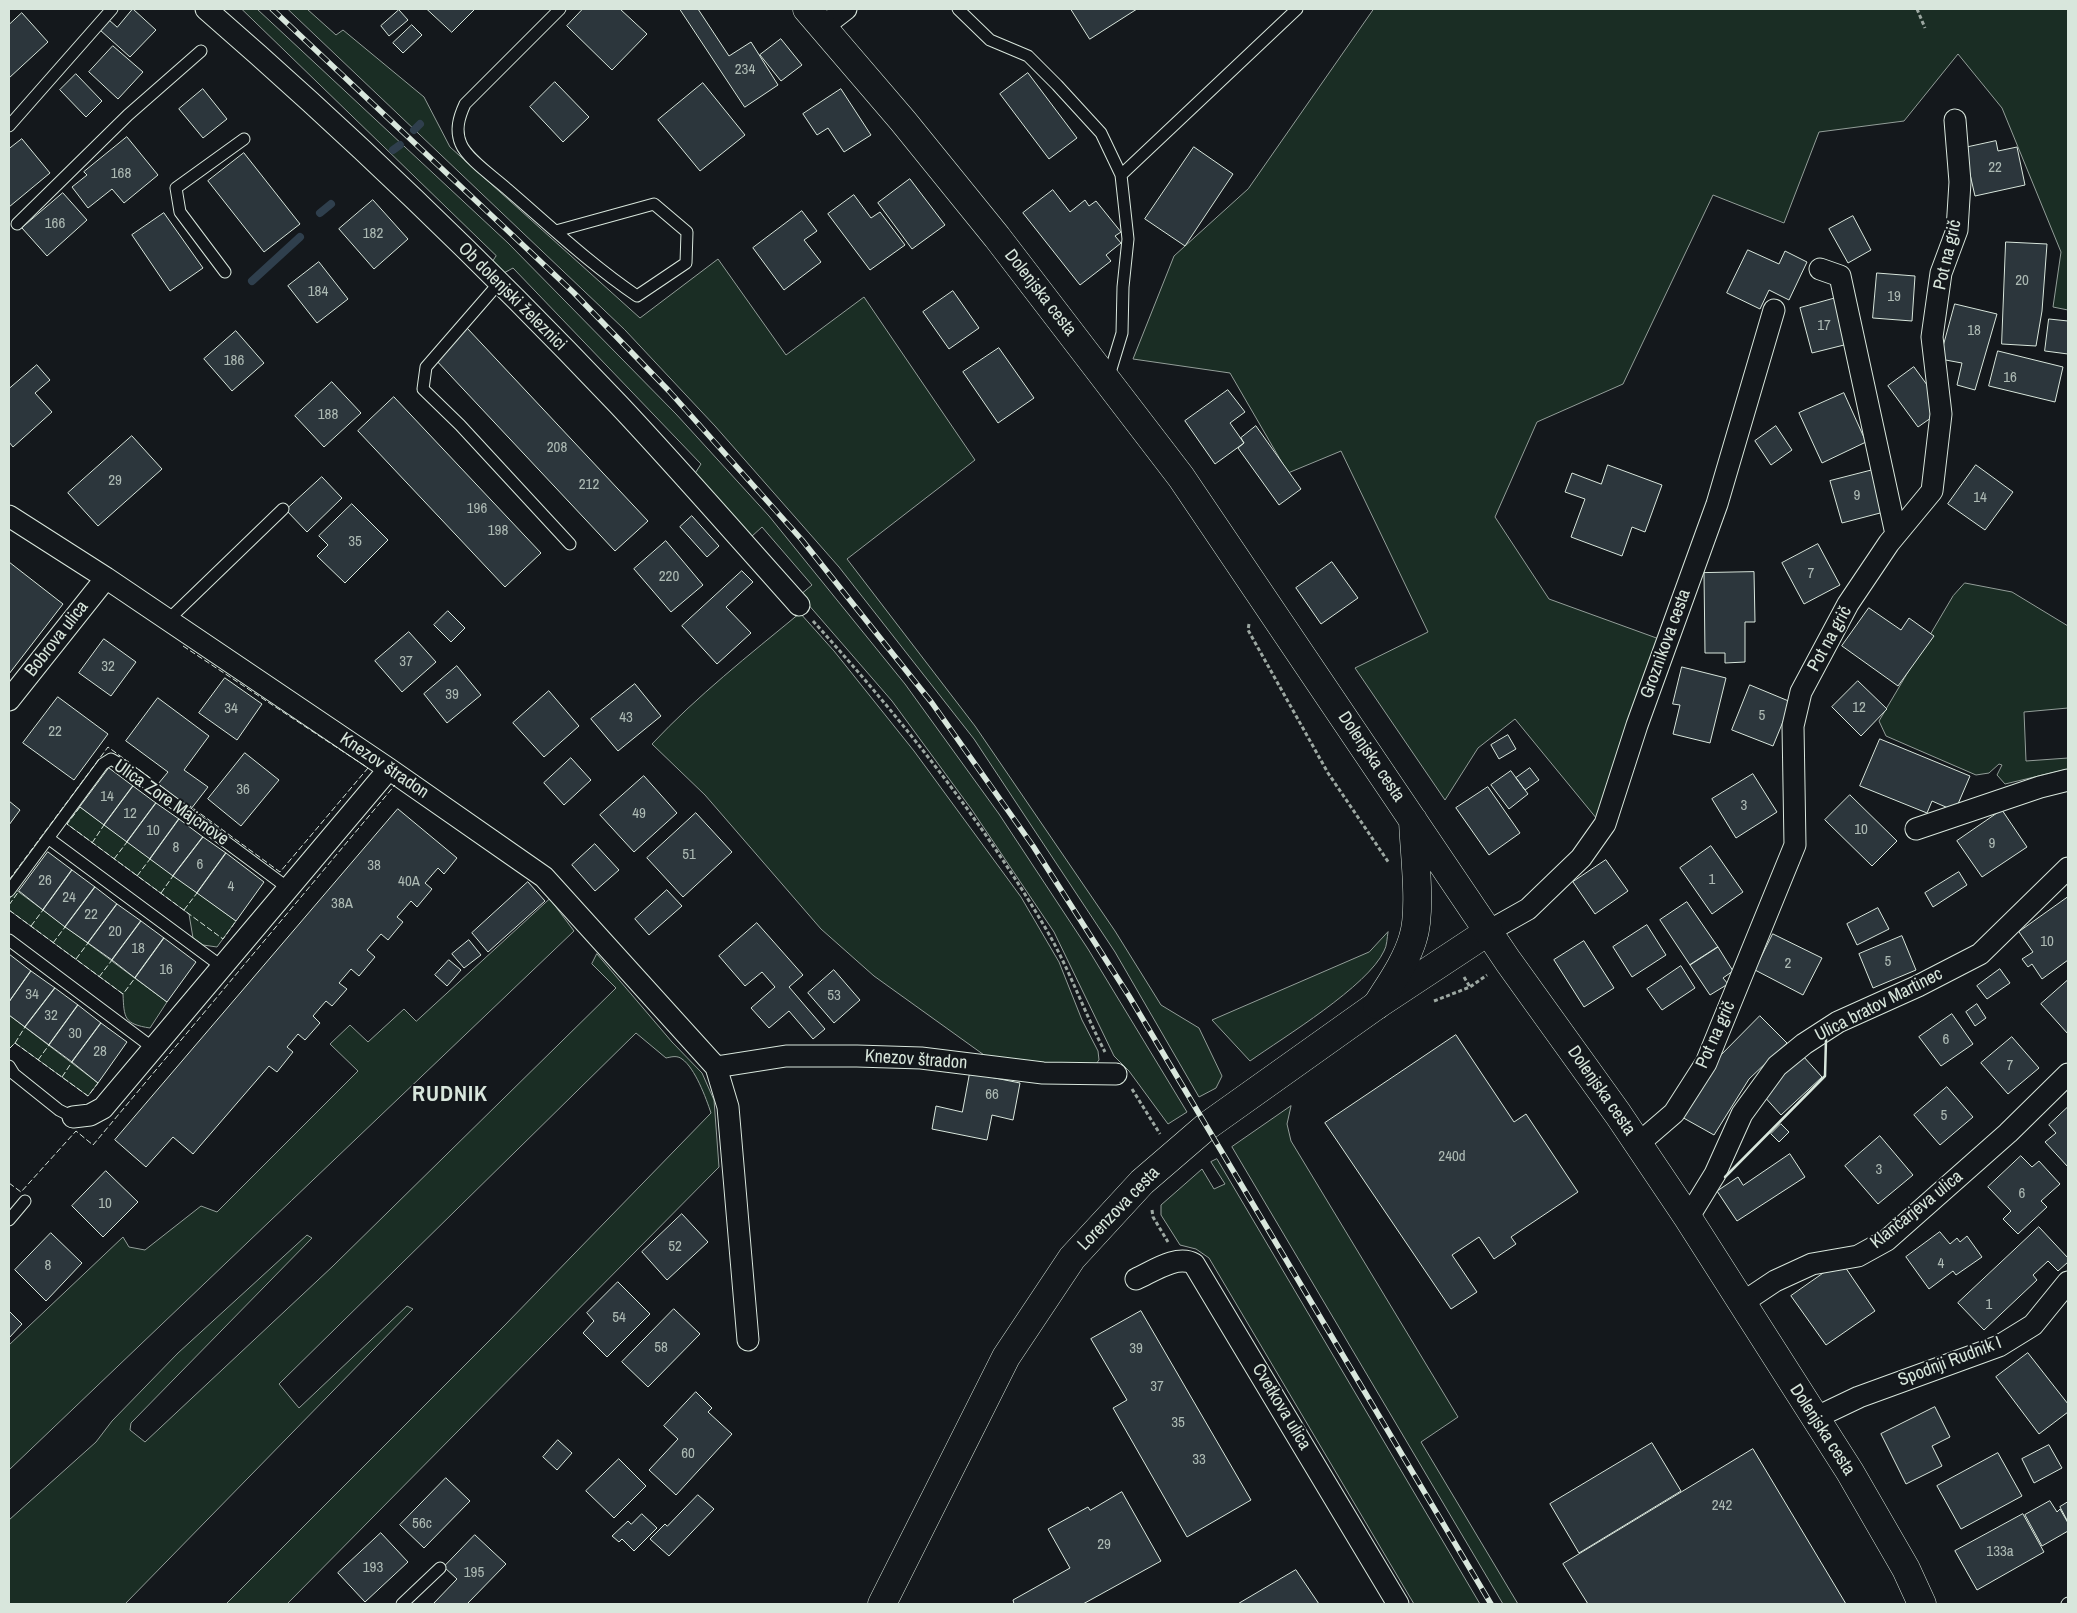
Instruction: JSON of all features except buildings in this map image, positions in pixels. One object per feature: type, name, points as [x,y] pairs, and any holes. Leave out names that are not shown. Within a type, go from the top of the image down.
[{"type":"main road","name":"Dolenjska cesta","points":[[816,17],[966,198],[1181,478],[1489,931],[1688,1218],[1850,1472],[1906,1569],[1922,1604]]},
{"type":"main road","points":[[1377,1005],[1401,966],[1413,939],[1417,920],[1413,820]]},
{"type":"main road","name":"Lorenzova cesta","points":[[882,1604],[1006,1357],[1072,1258],[1142,1182],[1207,1126],[1377,1005],[1489,931]]},
{"type":"street","name":"Ob dolenjski železnici","points":[[206,9],[254,49],[389,174],[498,283],[618,405],[799,605]]},
{"type":"street","points":[[816,17],[846,9]]},
{"type":"street","name":"Pot na grič","points":[[1638,1144],[1674,1113],[1706,1063],[1795,845],[1793,726],[1801,692],[1848,604],[1896,534],[1932,491],[1941,414],[1932,337],[1941,273],[1957,230],[1960,182],[1955,120]]},
{"type":"street","points":[[1820,269],[1840,276],[1896,534]]},
{"type":"street","name":"Groznikova cesta","points":[[1489,931],[1528,909],[1581,858],[1605,824],[1637,725],[1717,504],[1774,310]]},
{"type":"street","name":"Knezov štradon","points":[[9,516],[106,578],[389,769],[544,877],[716,1067],[728,1107],[748,1340]]},
{"type":"street","name":"Bobrova ulica","points":[[9,700],[106,578]]},
{"type":"street","points":[[72,1116],[90,1115],[103,1108],[389,769]]},
{"type":"street","points":[[1916,829],[2040,786],[2068,780]]},
{"type":"street","name":"Ulica bratov Martinec","points":[[1688,1218],[1716,1174],[1742,1114],[1777,1066],[1804,1044],[1838,1022],[1918,986],[1980,954],[2067,868]]},
{"type":"street","name":"Knezov štradon","points":[[716,1067],[786,1056],[858,1056],[921,1058],[1043,1073],[1116,1074]]},
{"type":"street","name":"Klančarjeva ulica","points":[[1742,1303],[1775,1281],[1812,1264],[1858,1256],[1887,1240],[2008,1133],[2068,1074]]},
{"type":"street","points":[[1136,1279],[1166,1265],[1180,1261]]},
{"type":"street","name":"Cvetkova ulica","points":[[1180,1261],[1188,1261],[1194,1264],[1204,1279],[1398,1604]]},
{"type":"street","name":"Spodnji Rudnik I","points":[[1815,1418],[1858,1396],[1999,1346],[2033,1325],[2068,1282]]},
{"type":"lane","points":[[9,126],[112,9]]},
{"type":"lane","points":[[556,231],[654,204],[687,232],[686,263],[636,296],[600,271],[481,166],[462,145],[458,131],[459,118],[465,104],[560,9]]},
{"type":"lane","points":[[958,9],[990,40],[1028,56],[1057,84],[1101,133],[1121,175],[1128,239],[1123,287],[1122,333],[1107,380]]},
{"type":"lane","points":[[1121,175],[1297,9]]},
{"type":"lane","points":[[17,224],[128,115],[201,51]]},
{"type":"lane","points":[[225,272],[180,212],[176,188],[244,139]]},
{"type":"lane","points":[[498,283],[426,367],[423,389],[460,425],[570,544]]},
{"type":"lane","points":[[168,620],[283,509]]},
{"type":"lane","name":"Ulica Zore Majcnove","points":[[9,891],[103,764],[109,760],[114,760],[288,888]]},
{"type":"lane","points":[[48,838],[221,966]]},
{"type":"lane","points":[[9,940],[153,1048]]},
{"type":"lane","points":[[9,1066],[21,1080],[59,1110],[72,1116]]},
{"type":"lane","points":[[9,1220],[25,1201]]},
{"type":"lane","points":[[402,1604],[440,1568]]},
{"type":"path","points":[[1917,9],[1924,28]]},
{"type":"path","points":[[1257,590],[1248,630],[1328,773],[1391,868]]},
{"type":"path","points":[[799,605],[904,726],[1020,886],[1058,952],[1086,1015],[1116,1074],[1126,1081],[1163,1139]]},
{"type":"path","points":[[1153,1205],[1153,1217],[1180,1261]]},
{"type":"green space","points":[[242,9],[257,9],[508,243],[676,414],[769,516],[905,684],[999,814],[1088,949],[1187,1112],[1168,1124],[1129,1071],[1114,1056],[1054,932],[972,810],[892,701],[800,595],[812,585],[762,527],[751,537],[694,475],[701,464],[513,268],[502,274],[492,262],[496,256]]},
{"type":"green space","points":[[288,9],[307,9],[336,35],[343,30],[424,97],[450,147],[640,318],[718,259],[786,355],[864,297],[975,460],[847,559],[975,726],[1115,931],[1161,1005],[1199,1028],[1222,1076],[1216,1088],[1199,1097],[1115,952],[974,739],[839,567],[715,426],[625,330]]},
{"type":"green space","points":[[1374,9],[2068,9],[2068,310],[2053,307],[2061,252],[2002,108],[1958,54],[1904,121],[1819,132],[1784,223],[1713,195],[1623,384],[1537,422],[1495,517],[1549,599],[1662,640],[1597,819],[1515,719],[1478,748],[1445,800],[1355,668],[1428,632],[1341,451],[1288,473],[1230,373],[1133,359],[1174,256],[1248,189]]},
{"type":"green space","points":[[1965,583],[2012,592],[2068,626],[2068,708],[2024,712],[2026,761],[2068,758],[2068,769],[2005,784],[1997,775],[2002,765],[1999,764],[1989,773],[1976,775],[1886,736],[1879,721],[1953,596]]},
{"type":"green space","points":[[800,613],[834,651],[914,751],[1021,897],[1059,962],[1082,1020],[1098,1051],[1099,1060],[1095,1065],[991,1060],[874,976],[821,929],[705,795],[652,744],[705,693]]},
{"type":"green space","points":[[80,807],[236,921],[217,947],[203,945],[193,938],[189,914],[67,824]]},
{"type":"green space","points":[[16,890],[167,1002],[150,1028],[135,1024],[127,1019],[123,994],[9,910],[9,900]]},
{"type":"green space","points":[[550,899],[574,931],[9,1470],[9,1345],[123,1237],[129,1247],[145,1250],[201,1206],[217,1212],[358,1071],[330,1044],[350,1025],[368,1042],[404,1009],[416,1021]]},
{"type":"green space","points":[[1388,932],[1384,951],[1375,965],[1361,980],[1324,1010],[1250,1061],[1212,1020],[1369,952]]},
{"type":"green space","points":[[597,954],[672,1042],[702,1073],[714,1100],[719,1167],[287,1604],[226,1604],[505,1325],[711,1113],[700,1084],[687,1063],[678,1057],[666,1058],[636,1033],[279,1384],[299,1408],[407,1306],[413,1309],[125,1604],[9,1604],[9,1520],[96,1442],[112,1421],[178,1353],[307,1235],[312,1238],[131,1423],[130,1430],[145,1442],[333,1266],[616,988],[592,964]]},
{"type":"green space","points":[[9,1015],[98,1083],[88,1096],[15,1043],[9,1049]]},
{"type":"green space","points":[[1291,1106],[1287,1124],[1291,1141],[1458,1417],[1421,1442],[1518,1604],[1503,1604],[1232,1147]]},
{"type":"green space","points":[[1217,1159],[1480,1604],[1414,1604],[1209,1258],[1196,1249],[1180,1245],[1161,1215],[1161,1205],[1202,1169],[1214,1189],[1225,1184],[1211,1162]]},
{"type":"waterway","points":[[414,130],[420,124]]},
{"type":"waterway","points":[[393,150],[400,145]]},
{"type":"waterway","points":[[320,213],[331,204]]},
{"type":"waterway","points":[[252,281],[300,237]]},
{"type":"railway","points":[[272,9],[574,293],[669,391],[802,540],[932,703],[1033,846],[1129,996],[1491,1604]]},
{"type":"fence","points":[[183,646],[368,768],[280,872],[190,806]]},
{"type":"fence","points":[[9,880],[108,747],[161,786]]},
{"type":"fence","points":[[9,1183],[21,1192],[76,1131],[93,1145],[395,785]]},
{"type":"fence","points":[[80,807],[67,824],[223,939],[236,921]]},
{"type":"fence","points":[[92,843],[104,825]]},
{"type":"fence","points":[[114,859],[127,842]]},
{"type":"fence","points":[[137,876],[150,859]]},
{"type":"fence","points":[[161,893],[173,876]]},
{"type":"fence","points":[[9,905],[19,891]]},
{"type":"fence","points":[[184,910],[197,893]]},
{"type":"fence","points":[[9,910],[123,994],[135,978]]},
{"type":"fence","points":[[31,926],[43,910]]},
{"type":"fence","points":[[53,943],[65,927]]},
{"type":"fence","points":[[76,959],[88,943]]},
{"type":"fence","points":[[99,977],[112,960]]},
{"type":"fence","points":[[15,1043],[25,1027]]},
{"type":"fence","points":[[9,1049],[15,1043],[88,1096],[98,1083]]},
{"type":"fence","points":[[38,1060],[49,1045]]},
{"type":"fence","points":[[62,1077],[72,1062]]},
{"type":"wall","points":[[1725,1177],[1825,1076],[1826,1039]]},
{"type":"district","name":"RUDNIK","points":[[450,1095]]}]
